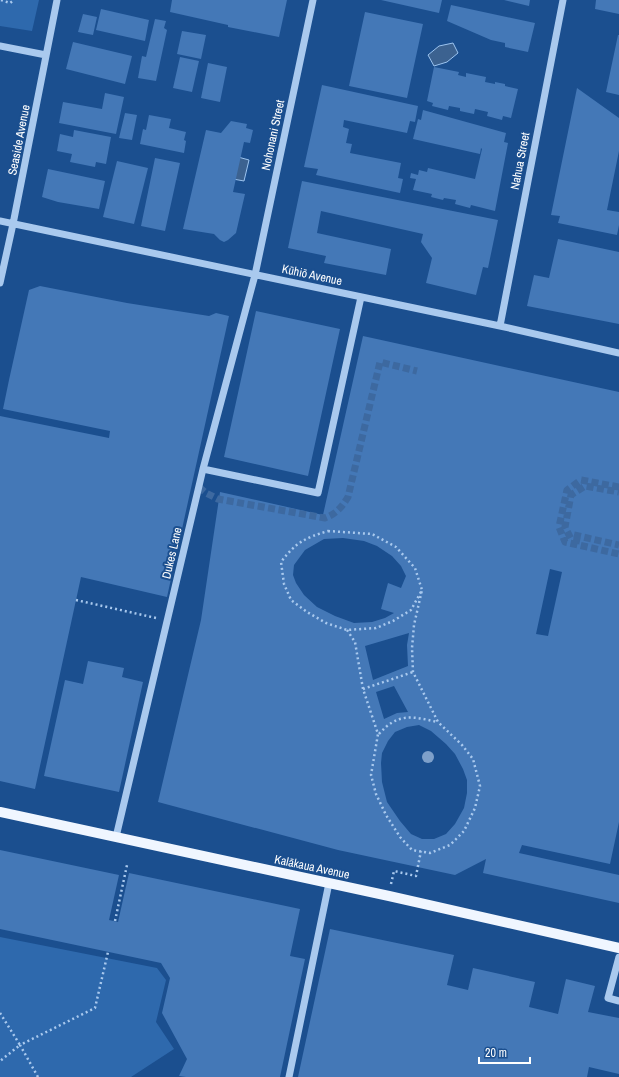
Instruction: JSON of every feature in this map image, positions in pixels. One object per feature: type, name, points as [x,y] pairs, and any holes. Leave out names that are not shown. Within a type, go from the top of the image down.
[{"type":"main road","name":"Kalākaua Avenue","points":[[0,812],[389,896],[619,948]]},
{"type":"street","name":"Seaside Avenue","points":[[0,283],[57,0]]},
{"type":"street","name":"Nohonani Street","points":[[255,275],[313,0]]},
{"type":"street","name":"Nahua Street","points":[[500,326],[563,0]]},
{"type":"street","points":[[0,46],[46,55]]},
{"type":"street","name":"Kūhiō Avenue","points":[[0,221],[500,326],[619,354]]},
{"type":"street","name":"Dukes Lane","points":[[116,837],[203,469],[255,275]]},
{"type":"street","points":[[203,469],[318,493],[361,297]]},
{"type":"street","points":[[289,1077],[329,883]]},
{"type":"street","points":[[619,957],[608,998],[619,1001]]},
{"type":"path","points":[[1,0],[10,3],[14,0]]},
{"type":"path","points":[[347,630],[355,642],[363,689],[378,734],[371,776],[376,794],[386,815],[400,838],[412,850],[430,853],[450,845],[464,831],[475,808],[480,786],[473,759],[462,745],[438,722],[413,672],[412,648],[414,625],[422,590],[415,568],[396,546],[372,534],[328,531],[311,536],[292,548],[281,562],[284,584],[291,600],[307,612],[326,623],[347,630],[376,628],[393,622],[411,610],[422,590]]},
{"type":"path","points":[[76,600],[167,621]]},
{"type":"path","points":[[363,689],[413,672]]},
{"type":"path","points":[[378,734],[385,727],[397,720],[415,717],[438,722]]},
{"type":"path","points":[[389,896],[394,871],[416,876],[421,851]]},
{"type":"path","points":[[115,921],[127,864]]},
{"type":"path","points":[[0,1061],[20,1045],[95,1008],[108,952]]},
{"type":"path","points":[[0,1013],[38,1077]]},
{"type":"shaded area","points":[[0,0],[39,0],[32,31],[0,26]]},
{"type":"shaded area","points":[[453,43],[458,53],[447,62],[434,66],[428,55],[439,46]]},
{"type":"shaded area","points":[[238,157],[249,160],[244,181],[233,179]]},
{"type":"shaded area","points":[[0,937],[157,968],[166,980],[156,1022],[174,1049],[131,1077],[0,1077]]},
{"type":"building","points":[[172,0],[287,0],[279,37],[228,27],[228,25],[170,12]]},
{"type":"building","points":[[381,0],[442,0],[439,13]]},
{"type":"building","points":[[504,0],[530,0],[529,6]]},
{"type":"building","points":[[596,0],[619,0],[619,14],[595,9]]},
{"type":"building","points":[[451,5],[535,23],[528,52],[505,47],[505,43],[491,40],[447,21]]},
{"type":"building","points":[[101,9],[149,20],[145,41],[96,30]]},
{"type":"building","points":[[365,12],[423,24],[407,98],[349,86]]},
{"type":"building","points":[[83,14],[97,17],[93,35],[78,32]]},
{"type":"building","points":[[155,19],[166,21],[164,28],[167,30],[156,81],[138,78],[142,56],[146,57]]},
{"type":"building","points":[[182,31],[206,35],[201,59],[177,54]]},
{"type":"building","points":[[619,35],[619,95],[606,92]]},
{"type":"building","points":[[73,42],[132,56],[125,84],[66,69]]},
{"type":"building","points":[[180,57],[199,61],[192,92],[173,88]]},
{"type":"building","points":[[208,63],[227,67],[220,102],[201,98]]},
{"type":"building","points":[[434,67],[459,72],[458,75],[466,77],[466,73],[486,77],[485,82],[505,84],[505,86],[518,89],[511,118],[503,116],[502,120],[487,116],[488,112],[475,109],[474,114],[460,111],[460,108],[449,106],[448,110],[432,106],[433,103],[427,101]]},
{"type":"building","points":[[322,85],[418,106],[415,122],[410,121],[407,133],[344,120],[343,127],[349,129],[346,143],[352,144],[350,153],[401,163],[398,178],[403,179],[400,193],[316,175],[318,169],[304,167]]},
{"type":"building","points":[[577,88],[619,118],[619,151],[607,210],[619,212],[617,235],[558,223],[560,216],[551,215]]},
{"type":"building","points":[[105,93],[124,97],[116,134],[59,123],[63,102],[102,109]]},
{"type":"building","points":[[423,110],[506,133],[504,142],[508,143],[495,211],[471,205],[470,208],[455,204],[456,200],[444,198],[443,200],[431,197],[432,194],[413,190],[416,179],[410,178],[411,173],[418,175],[419,170],[427,172],[428,168],[475,179],[482,149],[481,148],[480,154],[413,139],[418,119],[421,120]]},
{"type":"building","points":[[125,113],[137,115],[132,140],[119,138]]},
{"type":"building","points":[[149,115],[171,119],[169,128],[186,132],[184,140],[186,141],[184,153],[140,144],[143,129],[146,130]]},
{"type":"building","points":[[231,121],[247,124],[246,128],[253,130],[250,143],[244,142],[233,192],[245,194],[236,233],[224,242],[214,234],[183,229],[206,130],[221,133]]},
{"type":"building","points":[[74,130],[111,137],[106,164],[96,162],[95,167],[70,162],[72,154],[57,151],[60,134],[73,137]]},
{"type":"building","points":[[155,158],[180,163],[165,231],[141,226]]},
{"type":"building","points":[[117,161],[148,168],[134,224],[103,217]]},
{"type":"building","points":[[48,169],[105,181],[99,209],[58,202],[42,197]]},
{"type":"building","points":[[302,181],[498,220],[488,268],[483,267],[476,295],[426,283],[432,258],[421,242],[423,234],[321,211],[317,233],[391,249],[386,275],[324,263],[326,256],[288,248]]},
{"type":"building","points":[[558,239],[619,252],[619,324],[527,306],[534,275],[549,278]]},
{"type":"building","points":[[40,286],[127,303],[209,316],[216,313],[229,316],[167,597],[81,577],[35,789],[0,781],[0,416],[109,438],[110,431],[3,409],[29,290]]},
{"type":"building","points":[[256,311],[340,329],[308,476],[224,457]]},
{"type":"building","points":[[363,336],[619,392],[619,822],[610,864],[522,845],[519,853],[619,875],[619,903],[483,873],[486,859],[455,875],[338,850],[158,802],[201,620],[220,492],[323,515]],"holes":[[[343,538],[364,541],[377,546],[392,556],[401,566],[406,576],[401,588],[388,583],[381,609],[394,613],[385,618],[372,622],[354,623],[317,607],[304,595],[296,583],[293,575],[294,565],[305,550],[324,539]],[[550,569],[562,572],[548,636],[536,634]],[[409,633],[407,645],[408,666],[373,680],[365,646]],[[394,686],[408,712],[397,713],[384,719],[376,692]],[[419,725],[431,731],[455,754],[463,769],[467,780],[467,793],[464,808],[455,824],[446,834],[434,839],[422,839],[411,834],[387,802],[382,782],[382,753],[388,741],[395,732],[407,727]]]},
{"type":"building","points":[[88,661],[124,668],[122,677],[143,682],[119,792],[44,776],[65,680],[83,684]]},
{"type":"building","points":[[0,850],[119,875],[109,920],[118,922],[129,873],[300,909],[290,956],[305,959],[280,1077],[179,1076],[187,1059],[162,1013],[170,978],[161,963],[0,929]]},
{"type":"building","points":[[330,929],[454,955],[447,985],[468,990],[473,968],[535,982],[529,1007],[558,1014],[566,979],[595,986],[588,1012],[619,1018],[619,1074],[589,1067],[587,1077],[298,1077]]},
{"type":"tunnel","points":[[199,487],[206,493],[218,499],[325,518],[329,516],[338,510],[348,497],[380,362],[417,371]]},
{"type":"tunnel","points":[[619,487],[581,480],[567,490],[559,527],[565,542],[619,554]]},
{"type":"tunnel","points":[[580,541],[571,539],[565,527],[571,495],[585,486],[619,492]]},
{"type":"tunnel","points":[[574,535],[619,545]]}]
